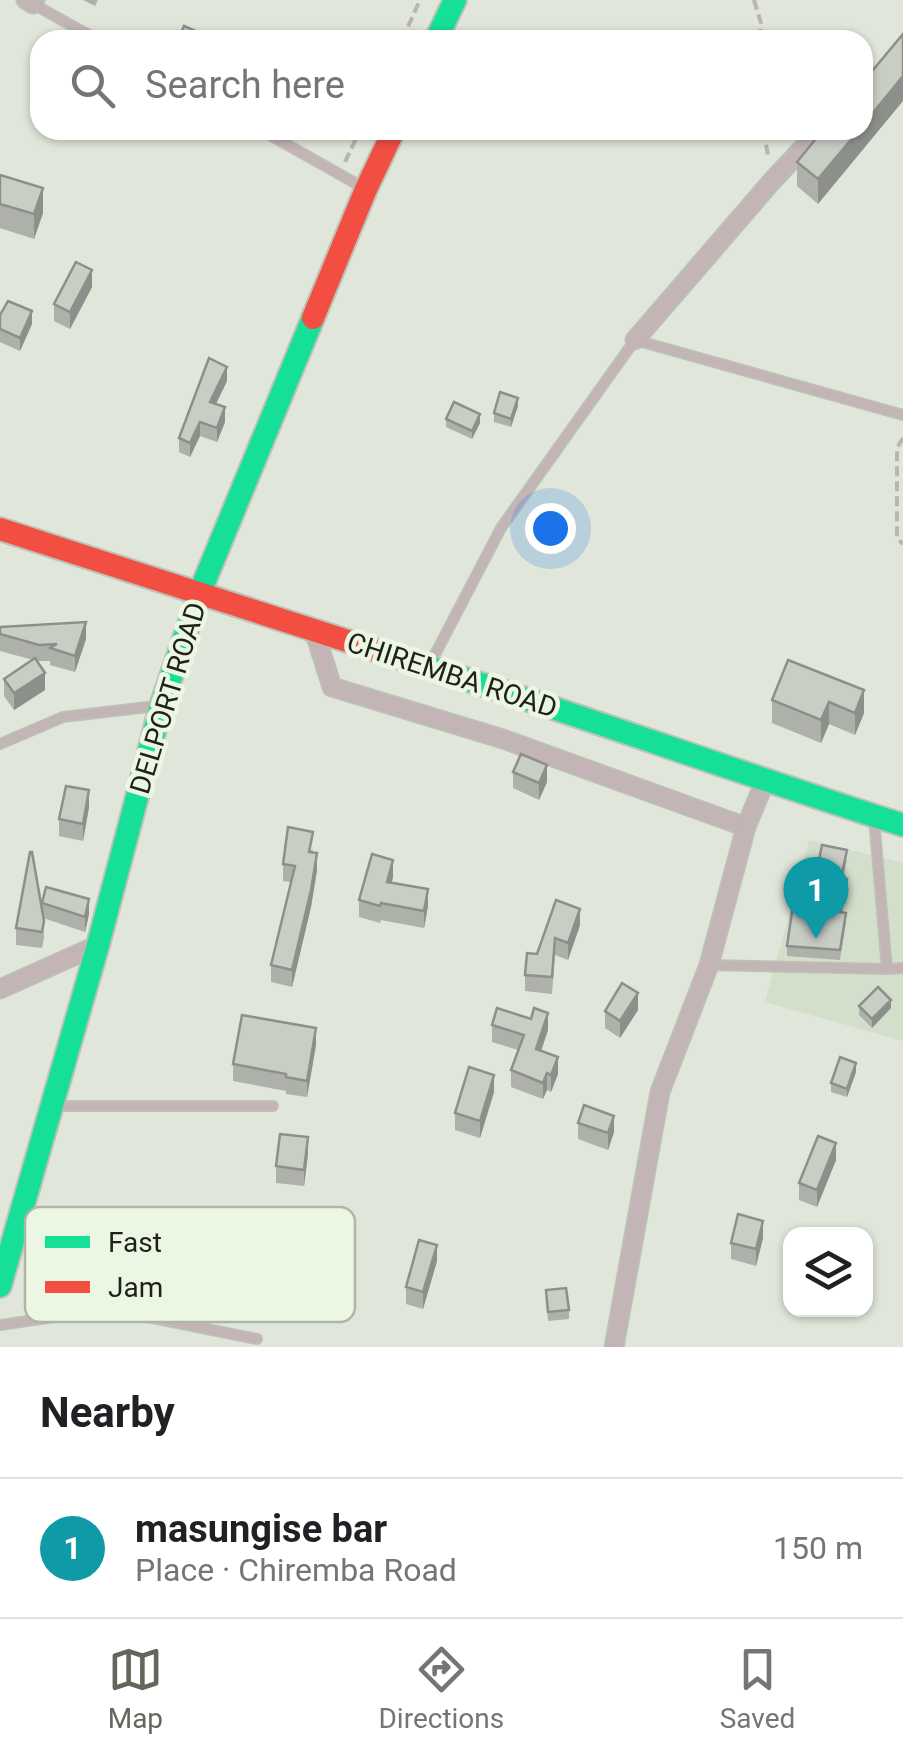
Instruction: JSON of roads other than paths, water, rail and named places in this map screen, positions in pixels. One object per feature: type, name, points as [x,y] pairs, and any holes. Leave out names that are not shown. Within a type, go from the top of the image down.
[{"type":"main road","points":[[441,30],[455,0]]},
{"type":"main road","name":"DELPORT ROAD","points":[[0,1286],[98,945],[161,706],[200,592],[389,140]]},
{"type":"main road","name":"CHIREMBA ROAD","points":[[0,528],[903,824]]},
{"type":"street","points":[[635,340],[811,140]]},
{"type":"street","points":[[314,630],[332,687],[503,739],[746,826]]},
{"type":"street","points":[[614,1347],[660,1092],[709,965],[746,826],[764,780]]},
{"type":"street","points":[[0,989],[98,945]]},
{"type":"lane","points":[[32,1],[81,30]]},
{"type":"lane","points":[[279,140],[366,189]]},
{"type":"lane","points":[[429,667],[502,528],[635,340],[903,415]]},
{"type":"lane","points":[[0,744],[63,717],[161,706]]},
{"type":"lane","points":[[874,816],[887,969]]},
{"type":"lane","points":[[709,965],[903,968]]},
{"type":"lane","points":[[52,1106],[273,1106]]},
{"type":"lane","points":[[0,1324],[25,1321]]},
{"type":"lane","points":[[173,1322],[257,1339]]},
{"type":"place","name":"masungise bar","points":[[816,939]]}]
